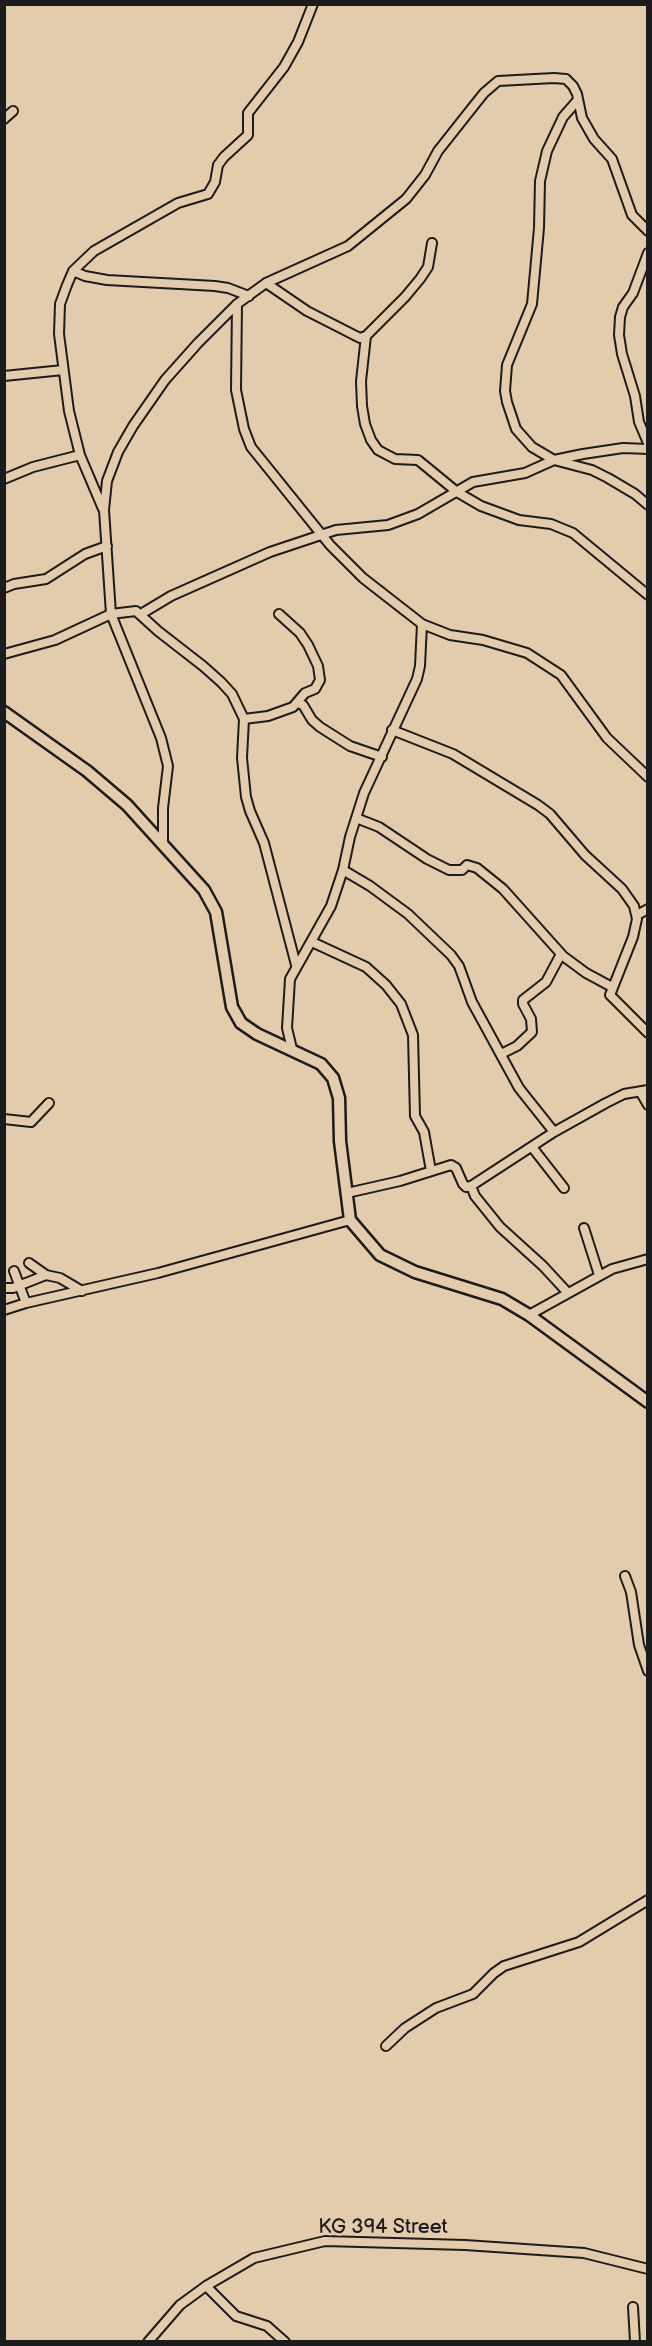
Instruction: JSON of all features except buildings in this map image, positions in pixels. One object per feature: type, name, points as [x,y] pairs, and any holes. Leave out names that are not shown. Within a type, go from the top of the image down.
[{"type":"main road","points":[[4,712],[87,771],[119,798],[204,890],[216,912],[232,1007],[241,1023],[257,1034],[321,1064],[333,1078],[339,1098],[340,1141],[350,1220],[380,1255],[415,1272],[502,1299],[529,1315],[648,1402]]},
{"type":"street","points":[[104,510],[80,455],[69,411],[63,370],[59,334],[60,304],[73,271],[94,251],[145,221],[178,203],[208,194],[215,182],[218,165],[249,135],[248,113],[284,67],[298,42],[313,4]]},
{"type":"street","points":[[163,845],[163,808],[168,766],[160,738],[111,614],[104,510],[107,481],[118,452],[132,426],[165,380],[237,304],[266,283],[348,246],[405,199],[425,175],[438,151],[484,93],[498,81],[538,78],[566,79],[577,93],[580,112],[588,128],[612,159],[632,215],[648,231]]},
{"type":"street","points":[[577,101],[563,117],[547,151],[540,181],[539,228],[532,304],[507,365],[507,402],[516,429],[532,447],[554,460],[592,470],[635,494],[648,505]]},
{"type":"street","points":[[4,119],[13,111]]},
{"type":"street","points":[[266,283],[306,311],[360,338],[366,336],[420,279],[428,267],[432,243]]},
{"type":"street","points":[[648,253],[633,293],[623,307],[619,335],[622,354],[635,396],[639,422],[648,443]]},
{"type":"street","points":[[73,271],[107,280],[221,287],[249,296]]},
{"type":"street","points":[[237,304],[236,390],[244,429],[251,447],[330,545],[363,578],[422,624],[450,635],[506,646],[542,661],[561,675],[607,738],[648,777]]},
{"type":"street","points":[[366,336],[361,381],[362,406],[371,440],[386,456],[395,459],[418,460],[427,465],[457,492],[481,506],[509,516],[551,524],[573,533],[648,595]]},
{"type":"street","points":[[4,376],[63,370]]},
{"type":"street","points":[[141,614],[171,596],[270,552],[336,530],[388,525],[418,514],[473,482],[525,473],[554,460],[623,447],[648,449]]},
{"type":"street","points":[[4,478],[33,467],[80,455]]},
{"type":"street","points":[[4,588],[14,584],[46,579],[85,554],[107,546]]},
{"type":"street","points":[[4,654],[55,640],[111,614],[129,610],[141,614],[158,631],[221,682],[232,694],[244,719],[242,758],[246,797],[264,843],[296,965]]},
{"type":"street","points":[[244,719],[268,716],[292,707],[305,693],[315,689],[320,680],[318,666],[300,633],[279,614]]},
{"type":"street","points":[[292,1049],[287,1028],[290,979],[331,906],[364,793],[417,679],[420,666],[422,624]]},
{"type":"street","points":[[298,703],[303,705],[320,728],[350,746],[381,757]]},
{"type":"street","points":[[392,730],[453,754],[518,791],[550,814],[585,855],[622,890],[634,906],[637,915],[633,937],[612,987],[612,997],[648,1033]]},
{"type":"street","points":[[356,818],[380,827],[427,860],[449,870],[462,870],[467,866],[477,868],[503,889],[561,954],[586,973],[612,987]]},
{"type":"street","points":[[343,870],[392,901],[426,930],[451,956],[459,966],[472,1002],[519,1088],[554,1132]]},
{"type":"street","points":[[637,915],[648,909]]},
{"type":"street","points":[[312,942],[366,967],[386,985],[401,1005],[413,1035],[416,1116],[424,1132],[431,1171]]},
{"type":"street","points":[[501,1054],[517,1046],[532,1032],[531,1019],[523,1004],[524,1000],[546,982],[561,954]]},
{"type":"street","points":[[347,1193],[400,1181],[452,1165],[456,1168],[463,1184],[466,1187],[471,1186],[554,1132],[624,1094],[644,1091],[648,1105]]},
{"type":"street","points":[[4,1119],[31,1122],[49,1103]]},
{"type":"street","points":[[532,1147],[564,1188]]},
{"type":"street","points":[[471,1186],[475,1196],[500,1227],[543,1266],[567,1292]]},
{"type":"street","points":[[4,1310],[26,1302],[158,1273],[350,1220]]},
{"type":"street","points":[[584,1228],[599,1275]]},
{"type":"street","points":[[529,1315],[599,1275],[648,1259]]},
{"type":"street","points":[[29,1263],[46,1275],[60,1278],[82,1291]]},
{"type":"street","points":[[14,1271],[26,1302]]},
{"type":"street","points":[[4,1288],[20,1286],[46,1275]]},
{"type":"street","points":[[625,1576],[633,1601],[639,1645],[648,1671]]},
{"type":"street","points":[[386,2046],[405,2028],[436,2008],[473,1994],[494,1972],[504,1966],[579,1942],[648,1900]]},
{"type":"street","name":"KG 394 Street","points":[[148,2342],[180,2306],[206,2286],[254,2258],[325,2241],[465,2245],[584,2253],[648,2269]]},
{"type":"street","points":[[206,2286],[236,2316],[267,2326],[285,2342]]},
{"type":"street","points":[[633,2307],[634,2342]]}]
